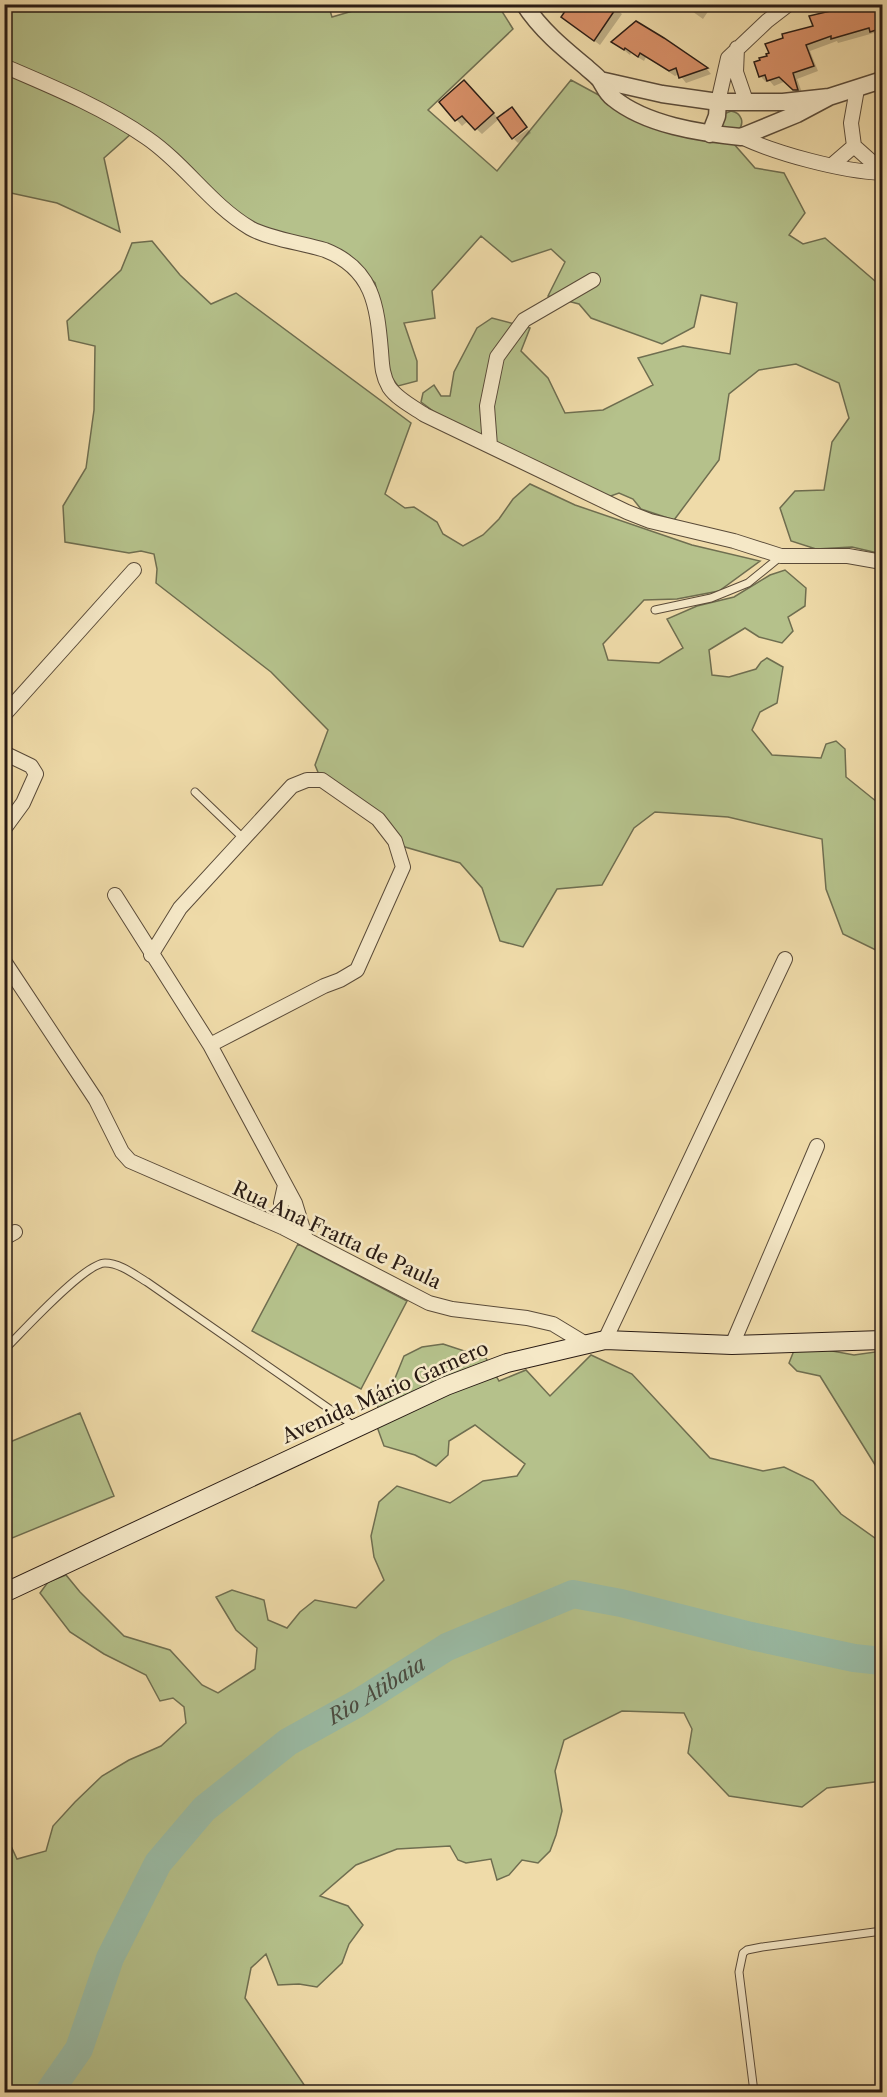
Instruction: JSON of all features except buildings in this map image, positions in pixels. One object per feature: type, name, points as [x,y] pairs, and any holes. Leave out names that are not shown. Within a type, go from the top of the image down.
[{"type":"main road","name":"Avenida Mário Garnero","points":[[4,1593],[446,1386],[507,1363],[605,1340],[732,1345],[882,1340]]},
{"type":"street","points":[[524,4],[534,19],[600,80],[610,97],[634,111],[669,124],[710,134],[741,137],[777,151],[832,165],[882,172]]},
{"type":"street","points":[[710,134],[717,116],[728,58],[767,21],[789,4]]},
{"type":"street","points":[[737,48],[736,72],[746,101],[749,119],[741,137]]},
{"type":"street","points":[[4,66],[61,90],[129,126],[150,140],[228,212],[252,229],[334,253],[353,266],[369,287],[377,314],[383,375],[390,389],[425,415],[650,521],[734,541],[781,556],[848,556],[882,562]]},
{"type":"street","points":[[600,80],[662,94],[718,102],[783,102],[829,97],[882,80]]},
{"type":"street","points":[[856,89],[851,123],[854,146],[882,172]]},
{"type":"street","points":[[741,137],[797,114],[829,97]]},
{"type":"street","points":[[832,165],[854,146]]},
{"type":"street","points":[[490,446],[486,406],[496,357],[524,320],[593,280]]},
{"type":"street","points":[[4,715],[134,570]]},
{"type":"street","points":[[4,753],[31,766],[36,774],[23,803],[4,829]]},
{"type":"street","points":[[152,955],[180,908],[292,786],[307,780],[321,780],[378,819],[395,841],[403,867],[357,970],[210,1046]]},
{"type":"street","points":[[115,895],[210,1046],[285,1185],[297,1210],[306,1239]]},
{"type":"street","points":[[605,1340],[785,959]]},
{"type":"street","name":"Rua Ana Fratta de Paula","points":[[4,961],[96,1100],[122,1152],[130,1161],[282,1227],[429,1303],[452,1309],[527,1318],[553,1324],[586,1344]]},
{"type":"street","points":[[732,1345],[817,1146]]},
{"type":"street","points":[[282,1227],[281,1203],[285,1185]]},
{"type":"lane","points":[[656,610],[711,598],[748,583],[781,556]]},
{"type":"lane","points":[[195,792],[243,838]]},
{"type":"lane","points":[[7,1347],[86,1271],[104,1263],[112,1264],[120,1266],[147,1282],[357,1428]]},
{"type":"lane","points":[[754,2092],[739,1972],[743,1953],[762,1947],[882,1930]]},
{"type":"green space","points":[[328,4],[332,17],[373,5],[498,5],[513,29],[428,110],[497,171],[571,80],[630,112],[726,135],[755,168],[784,173],[805,213],[789,235],[803,244],[825,238],[882,287],[882,554],[852,547],[816,549],[791,541],[780,508],[795,491],[824,490],[832,442],[849,418],[839,383],[796,364],[759,370],[729,394],[719,460],[674,520],[641,509],[633,499],[619,493],[608,497],[444,419],[421,402],[423,393],[434,385],[441,396],[450,396],[454,372],[477,328],[492,318],[530,328],[521,351],[548,378],[565,413],[603,410],[653,385],[638,358],[683,346],[730,354],[737,303],[701,295],[694,327],[662,344],[591,318],[579,304],[548,296],[565,262],[551,249],[512,262],[481,236],[432,291],[435,318],[404,323],[417,361],[417,381],[398,386],[389,374],[383,317],[375,283],[342,251],[250,223],[131,134],[104,158],[120,232],[57,203],[11,193],[5,195],[5,5]]},
{"type":"green space","points":[[731,111],[738,114],[741,119],[738,131],[722,127],[724,114]]},
{"type":"green space","points":[[152,241],[180,275],[211,304],[236,293],[411,423],[385,494],[405,508],[414,507],[437,522],[443,534],[463,546],[483,535],[499,519],[513,499],[530,484],[575,505],[692,545],[760,561],[719,591],[677,599],[644,600],[603,644],[608,660],[659,663],[683,648],[667,619],[697,606],[734,597],[770,575],[785,570],[806,588],[805,606],[788,617],[793,631],[782,643],[759,637],[745,628],[709,650],[712,675],[729,677],[756,669],[767,658],[783,667],[777,703],[760,712],[752,730],[772,755],[821,758],[826,744],[836,741],[845,749],[846,777],[882,806],[882,953],[843,934],[826,889],[822,839],[728,817],[655,812],[634,828],[602,885],[557,889],[523,947],[500,941],[482,888],[460,863],[405,847],[325,789],[315,765],[328,730],[271,672],[156,583],[157,569],[154,554],[141,551],[129,553],[65,542],[63,506],[86,468],[94,410],[95,346],[69,340],[67,321],[121,270],[132,243]]},
{"type":"green space","points":[[298,1244],[407,1301],[361,1389],[252,1331]]},
{"type":"green space","points":[[443,1344],[486,1358],[499,1381],[526,1370],[550,1396],[591,1355],[632,1374],[710,1458],[763,1471],[784,1467],[813,1481],[841,1514],[875,1538],[882,1539],[882,1781],[827,1788],[802,1807],[729,1796],[688,1753],[692,1729],[684,1713],[622,1711],[564,1740],[555,1771],[562,1811],[550,1851],[538,1863],[522,1860],[509,1875],[497,1880],[491,1859],[466,1863],[458,1860],[450,1846],[397,1849],[356,1865],[320,1896],[348,1906],[363,1925],[349,1944],[342,1963],[317,1987],[299,1984],[278,1985],[266,1954],[251,1968],[245,1998],[309,2092],[5,2092],[4,1831],[17,1859],[46,1851],[53,1826],[102,1776],[129,1760],[161,1746],[186,1723],[184,1707],[173,1698],[160,1701],[146,1675],[104,1654],[70,1632],[40,1593],[48,1582],[66,1575],[124,1636],[170,1650],[202,1685],[218,1693],[255,1669],[257,1648],[236,1630],[216,1597],[232,1590],[264,1600],[268,1620],[287,1628],[300,1612],[315,1600],[356,1608],[384,1580],[374,1557],[371,1536],[379,1502],[397,1486],[450,1503],[483,1481],[517,1476],[525,1464],[475,1425],[449,1441],[448,1455],[436,1466],[415,1455],[384,1446],[376,1424],[378,1405],[389,1393],[404,1356],[422,1347]]},
{"type":"green space","points":[[795,1348],[854,1355],[882,1351],[882,1476],[820,1376],[797,1371],[789,1363]]},
{"type":"green space","points":[[80,1413],[114,1496],[5,1541],[5,1444]]},
{"type":"waterway","name":"Rio Atibaia","points":[[49,2092],[79,2049],[110,1958],[158,1863],[204,1809],[288,1742],[358,1703],[447,1647],[573,1594],[621,1603],[751,1636],[854,1658],[882,1661]]}]
